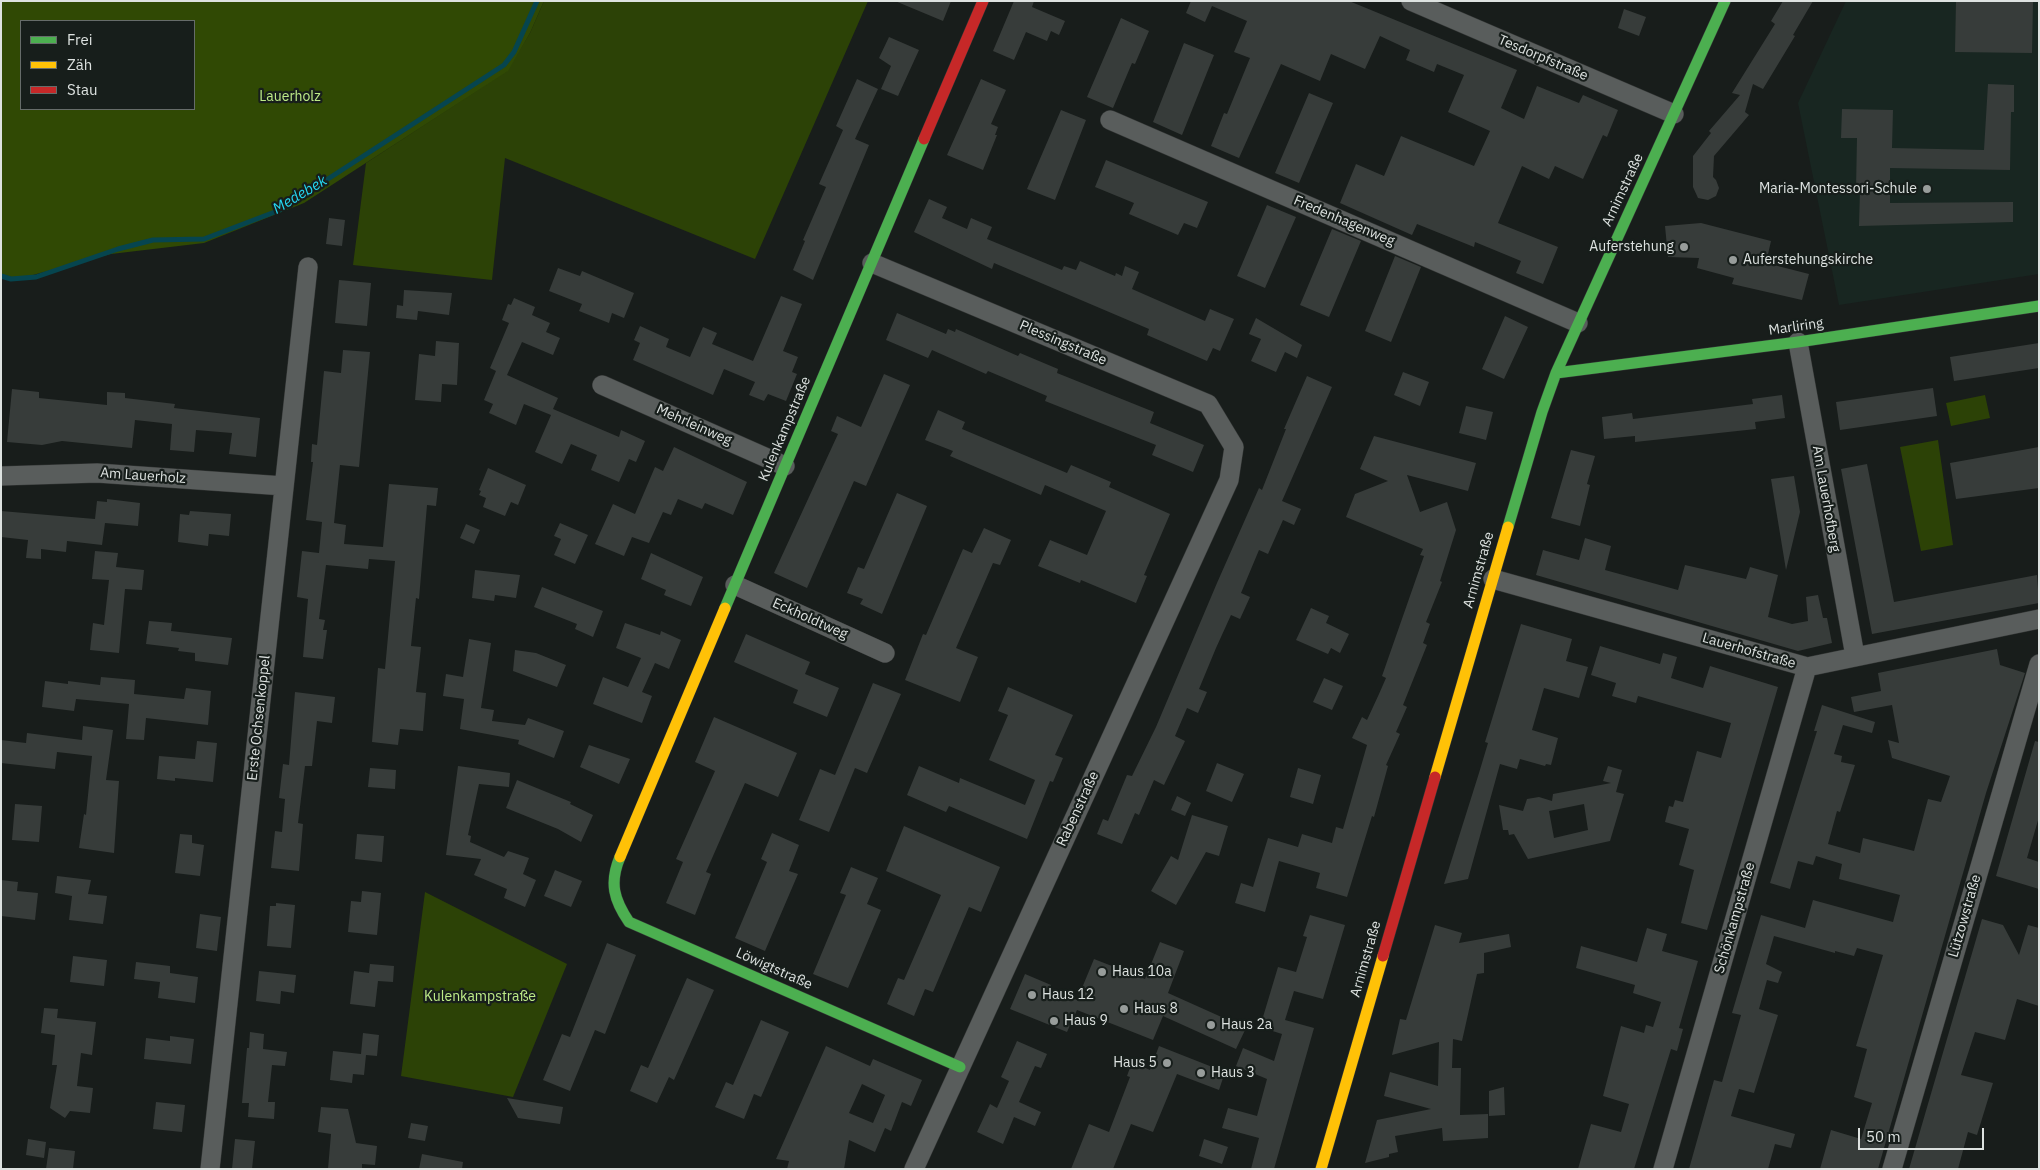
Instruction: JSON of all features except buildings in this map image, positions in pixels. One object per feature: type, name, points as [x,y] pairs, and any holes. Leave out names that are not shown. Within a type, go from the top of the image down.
[{"type":"street","name":"Kulenkampstraße","points":[[614,868],[983,1]]},
{"type":"street","name":"Tesdorpfstraße","points":[[1411,1],[1674,114]]},
{"type":"street","name":"Arnimstraße","points":[[1321,1169],[1542,412],[1556,373],[1578,323],[1725,1]]},
{"type":"street","name":"Fredenhagenweg","points":[[1110,120],[1578,323]]},
{"type":"street","name":"Plessingstraße","points":[[872,263],[1208,404],[1234,447]]},
{"type":"street","name":"Erste Ochsenkoppel","points":[[210,1169],[308,268]]},
{"type":"street","name":"Marliring","points":[[1556,373],[1798,342],[2039,306]]},
{"type":"street","name":"Am Lauerhofberg","points":[[1798,342],[1855,656]]},
{"type":"street","name":"Mehrleinweg","points":[[602,385],[785,466]]},
{"type":"street","name":"Rabenstraße","points":[[914,1169],[1228,480],[1234,447]]},
{"type":"street","name":"Am Lauerholz","points":[[1,476],[97,473],[284,486]]},
{"type":"street","name":"Lauerhofstraße","points":[[1493,579],[1807,667],[2039,619]]},
{"type":"street","name":"Eckholdtweg","points":[[735,585],[885,653]]},
{"type":"street","name":"Lützowstraße","points":[[1892,1169],[2039,664]]},
{"type":"street","name":"Schönkampstraße","points":[[1662,1169],[1807,667]]},
{"type":"street","name":"Löwigtstraße","points":[[614,868],[613,898],[629,922],[960,1067]]},
{"type":"shaded area","name":"Maria-Montessori-Schule","points":[[1846,1],[2039,1],[2039,274],[1839,305],[1798,103]]},
{"type":"green space","name":"Lauerholz","points":[[1,1],[544,1],[530,33],[508,71],[304,203],[204,243],[111,254],[18,279],[1,274]]},
{"type":"green space","points":[[544,1],[868,1],[755,259],[505,158],[492,280],[353,265],[366,163],[507,71],[530,33]]},
{"type":"green space","points":[[1985,395],[1990,418],[1951,426],[1946,403]]},
{"type":"green space","points":[[1938,440],[1953,545],[1921,551],[1900,447]]},
{"type":"green space","name":"Kulenkampstraße","points":[[425,892],[567,964],[513,1097],[401,1076]]},
{"type":"waterway","name":"Medebek","points":[[1,276],[11,279],[36,277],[118,249],[153,240],[204,239],[280,210],[504,65],[514,52],[537,1]]},
{"type":"traffic: fast","points":[[1508,527],[1542,412],[1556,373],[1725,1]]},
{"type":"traffic: fast","points":[[725,608],[924,139]]},
{"type":"traffic: fast","points":[[1556,373],[1798,342],[2039,306]]},
{"type":"traffic: fast","points":[[620,857],[615,875],[615,891],[620,906],[629,922],[960,1067]]},
{"type":"traffic: slow","points":[[1435,777],[1508,527]]},
{"type":"traffic: slow","points":[[620,857],[725,608]]},
{"type":"traffic: slow","points":[[1321,1169],[1383,956]]},
{"type":"traffic: jam","points":[[924,139],[983,1]]},
{"type":"traffic: jam","points":[[1383,956],[1435,777]]},
{"type":"place","name":"Maria-Montessori-Schule","points":[[1927,189]]},
{"type":"place","name":"Auferstehung","points":[[1684,247]]},
{"type":"place","name":"Auferstehungskirche","points":[[1733,260]]},
{"type":"place","name":"Haus 10a","points":[[1102,972]]},
{"type":"place","name":"Haus 12","points":[[1032,995]]},
{"type":"place","name":"Haus 8","points":[[1124,1009]]},
{"type":"place","name":"Haus 9","points":[[1054,1021]]},
{"type":"place","name":"Haus 2a","points":[[1211,1025]]},
{"type":"place","name":"Haus 5","points":[[1167,1063]]},
{"type":"place","name":"Haus 3","points":[[1201,1073]]}]
